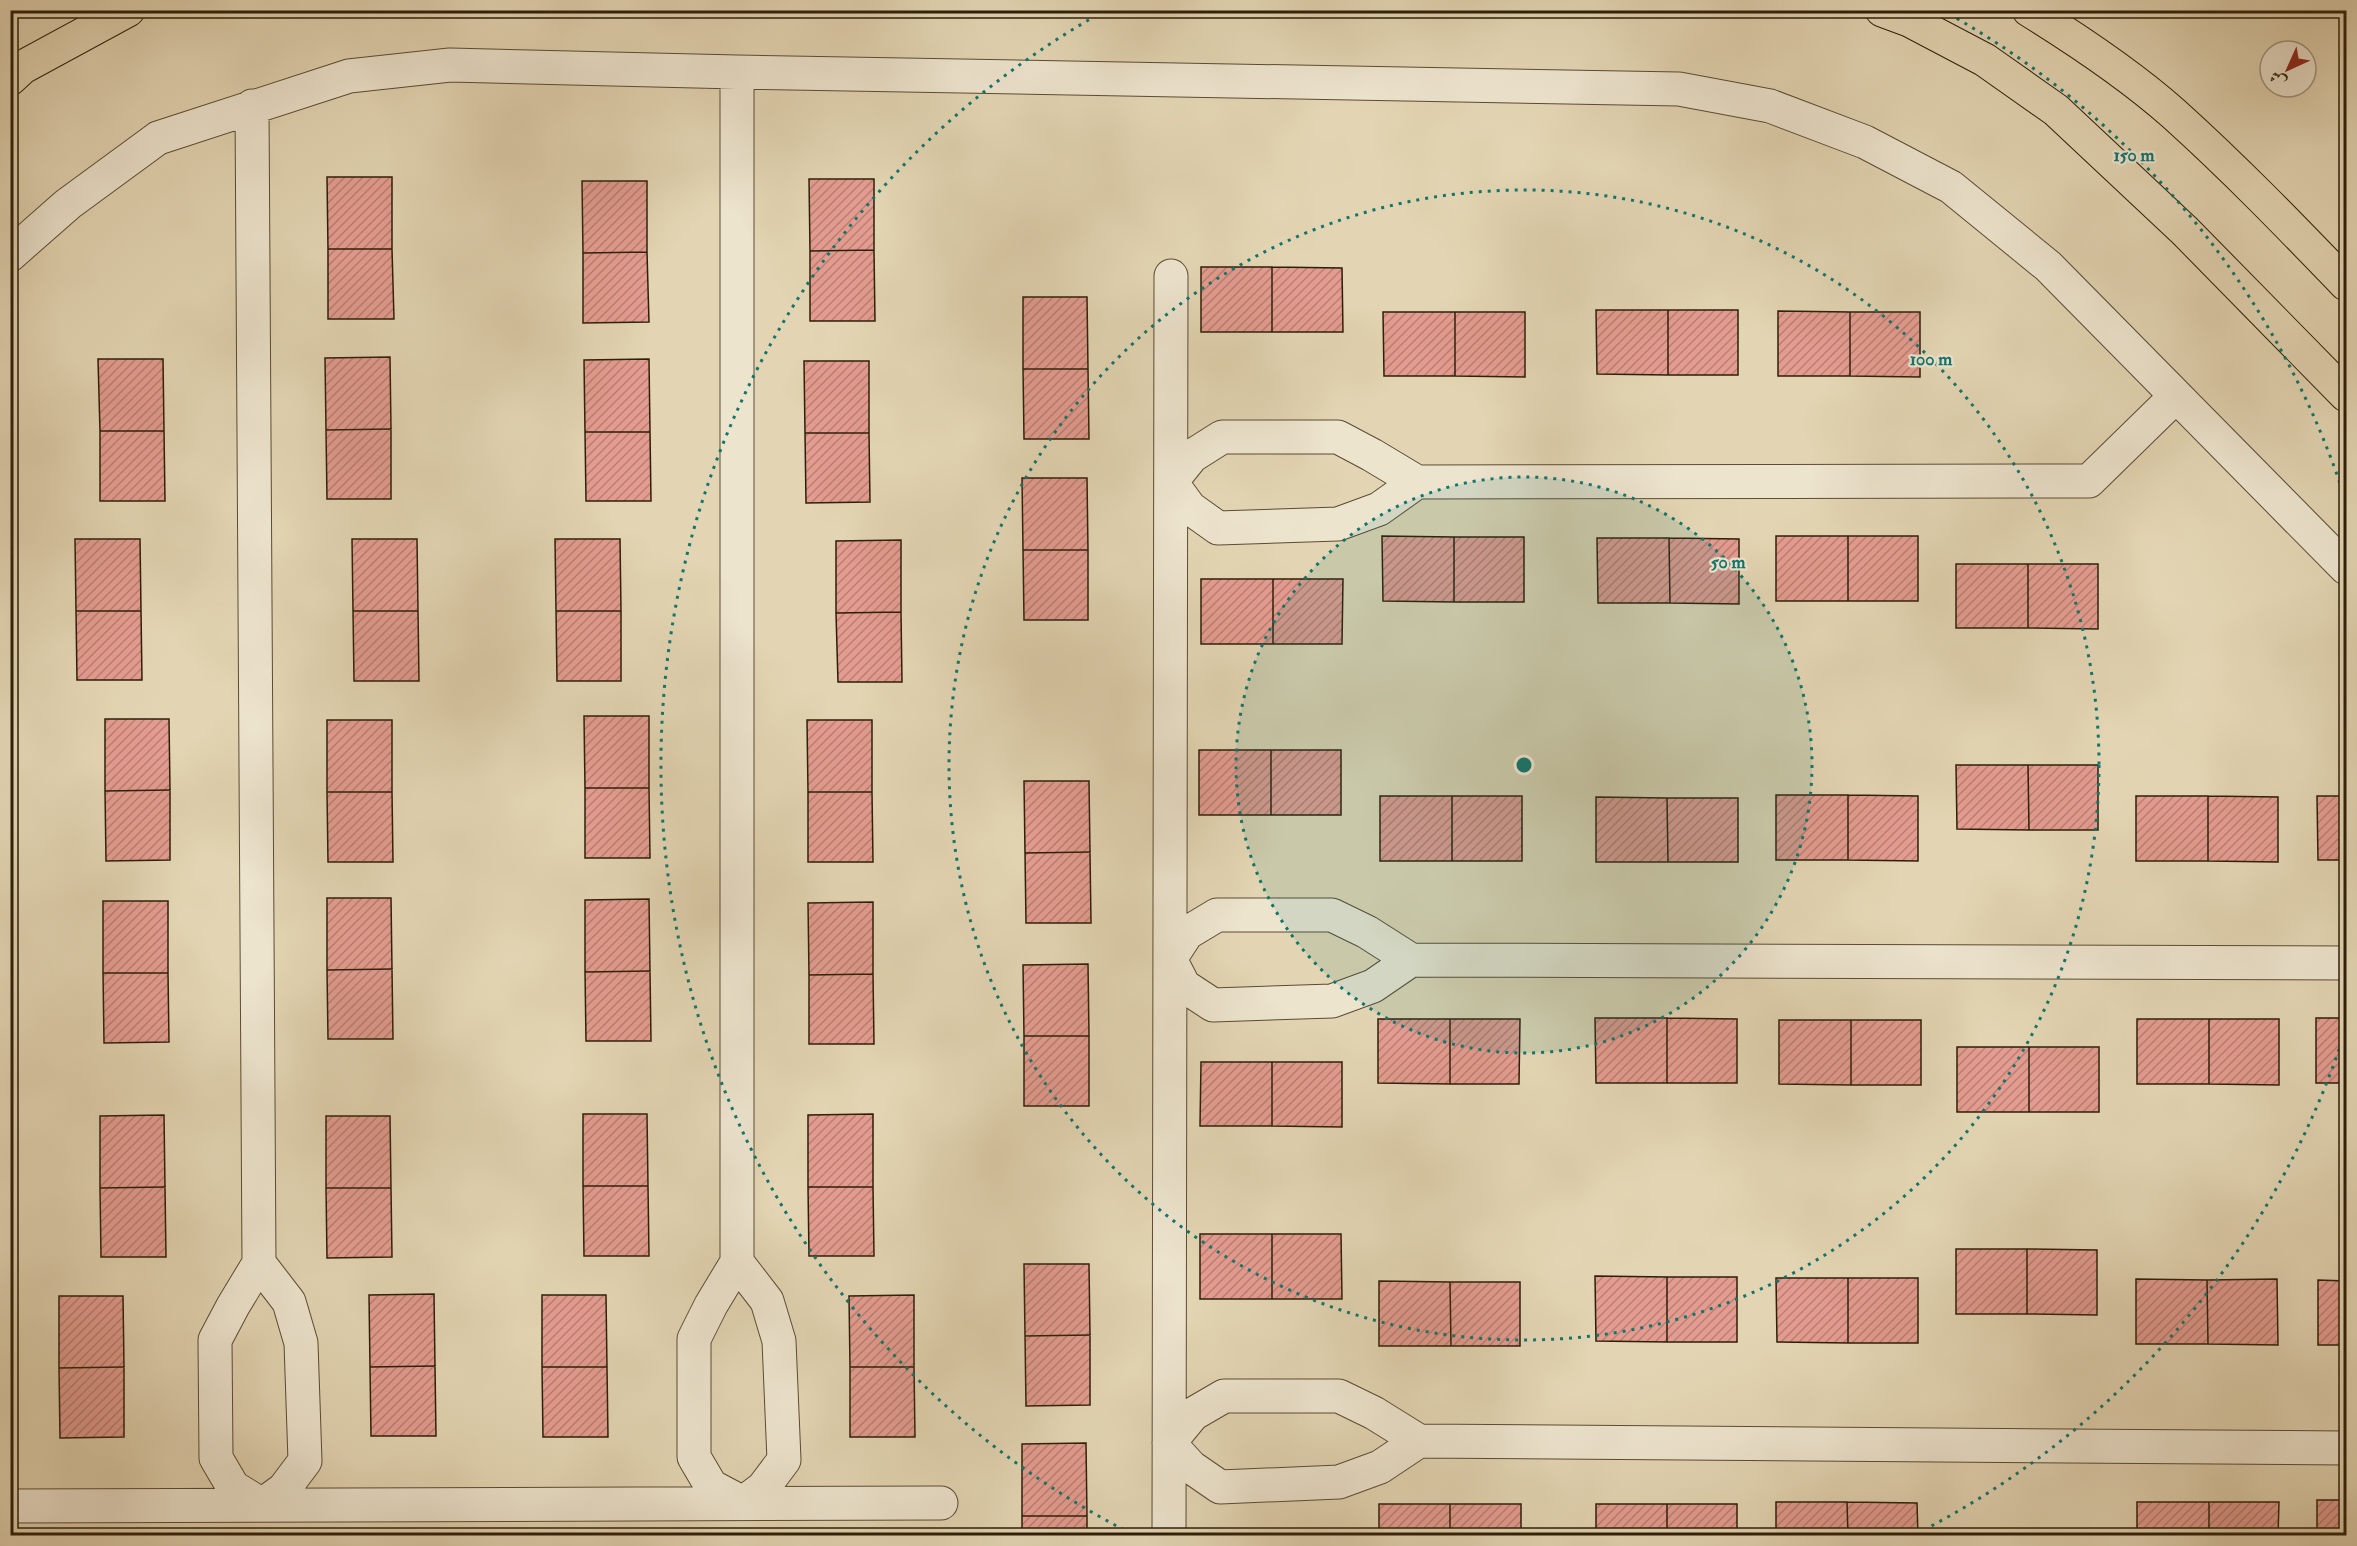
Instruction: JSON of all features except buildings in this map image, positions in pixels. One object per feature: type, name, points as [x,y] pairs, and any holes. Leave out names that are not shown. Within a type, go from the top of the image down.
[{"type":"main road","points":[[17,73],[79,10]]},
{"type":"main road","points":[[17,73],[128,10]]},
{"type":"main road","points":[[1882,10],[1909,20],[1985,60],[2056,110],[2185,231],[2346,395]]},
{"type":"main road","points":[[2029,10],[2083,44],[2173,113],[2282,218],[2346,284]]},
{"type":"street","points":[[10,255],[68,204],[158,138],[349,76],[450,64],[737,72],[1679,89],[1770,106],[1865,142],[1951,187],[2048,266],[2346,568]]},
{"type":"street","points":[[737,72],[737,1262],[694,1339],[694,1457],[711,1486],[743,1503]]},
{"type":"street","points":[[252,106],[259,1263],[215,1340],[216,1458],[233,1487],[262,1505]]},
{"type":"street","points":[[1169,1536],[1171,276]]},
{"type":"street","points":[[1171,482],[1192,456],[1222,437],[1338,437],[1372,454],[1417,482],[2089,481],[2176,396]]},
{"type":"street","points":[[1171,482],[1190,508],[1218,528],[1338,524],[1379,509],[1417,482]]},
{"type":"street","points":[[1170,959],[1186,933],[1217,915],[1332,915],[1367,932],[1411,960],[2346,963]]},
{"type":"street","points":[[1170,959],[1184,986],[1213,1005],[1332,1001],[1373,986],[1411,960]]},
{"type":"street","points":[[737,1262],[766,1301],[779,1341],[784,1460],[763,1488],[743,1503]]},
{"type":"street","points":[[259,1263],[289,1302],[301,1342],[306,1461],[284,1489],[262,1505]]},
{"type":"street","points":[[1169,1443],[1193,1414],[1224,1396],[1339,1396],[1374,1413],[1419,1441],[2346,1449]]},
{"type":"street","points":[[1169,1443],[1191,1467],[1220,1486],[1339,1482],[1380,1467],[1419,1441]]},
{"type":"street","points":[[10,1506],[941,1503]]}]
